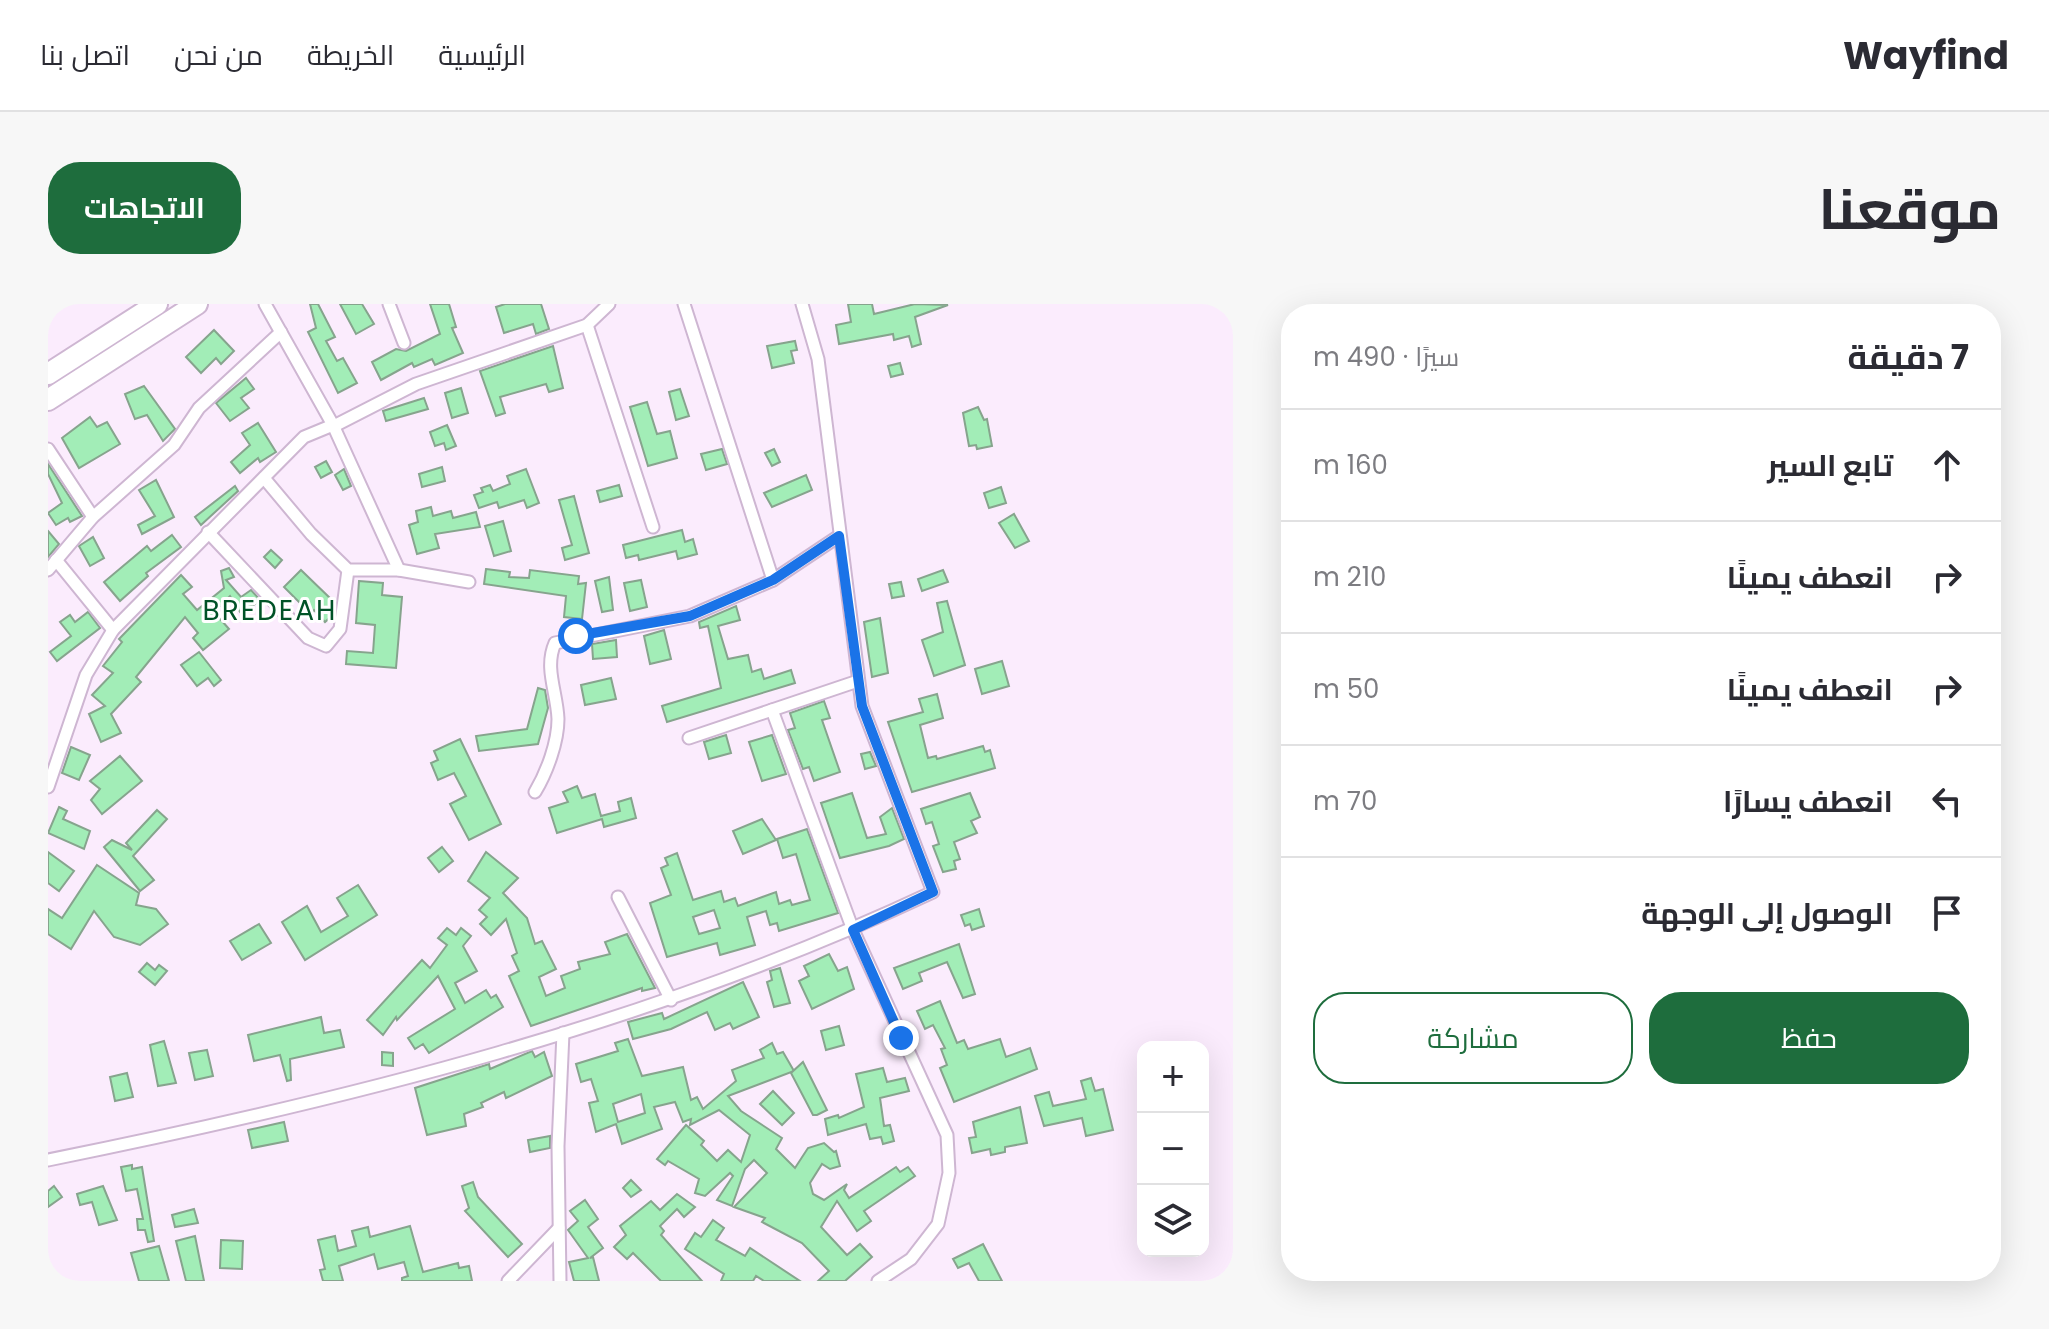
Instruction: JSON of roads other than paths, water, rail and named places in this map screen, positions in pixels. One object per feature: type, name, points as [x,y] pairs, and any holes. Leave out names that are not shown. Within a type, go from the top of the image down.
[{"type":"highway","points":[[48,374],[157,304]]},
{"type":"highway","points":[[48,400],[197,304]]},
{"type":"street","points":[[265,304],[333,426],[399,570]]},
{"type":"street","points":[[389,304],[404,343]]},
{"type":"street","points":[[48,787],[86,675],[113,630],[304,437],[333,426],[416,384],[587,325],[609,304]]},
{"type":"street","points":[[684,304],[773,580]]},
{"type":"street","points":[[48,1160],[196,1130],[423,1076],[671,1000],[853,930],[933,892],[867,720],[858,681],[818,359],[802,304]]},
{"type":"street","points":[[587,325],[653,527]]},
{"type":"street","points":[[48,570],[93,517],[174,445],[199,408],[281,332]]},
{"type":"street","points":[[48,449],[93,517]]},
{"type":"street","points":[[264,478],[311,534],[348,570],[399,570],[469,582]]},
{"type":"street","points":[[208,532],[308,638],[326,646],[340,629],[348,570]]},
{"type":"street","points":[[535,792],[546,775],[558,721],[549,656],[555,643],[690,616],[773,580],[839,536]]},
{"type":"street","points":[[56,560],[113,630]]},
{"type":"street","points":[[689,738],[858,681]]},
{"type":"street","points":[[772,710],[853,930],[947,1135],[949,1173],[938,1224],[911,1259],[878,1281]]},
{"type":"street","points":[[618,897],[671,1000]]},
{"type":"street","points":[[560,1281],[558,1146],[563,1033]]},
{"type":"street","points":[[508,1281],[559,1228]]},
{"type":"district","name":"BREDEAH","points":[[270,610]]}]
